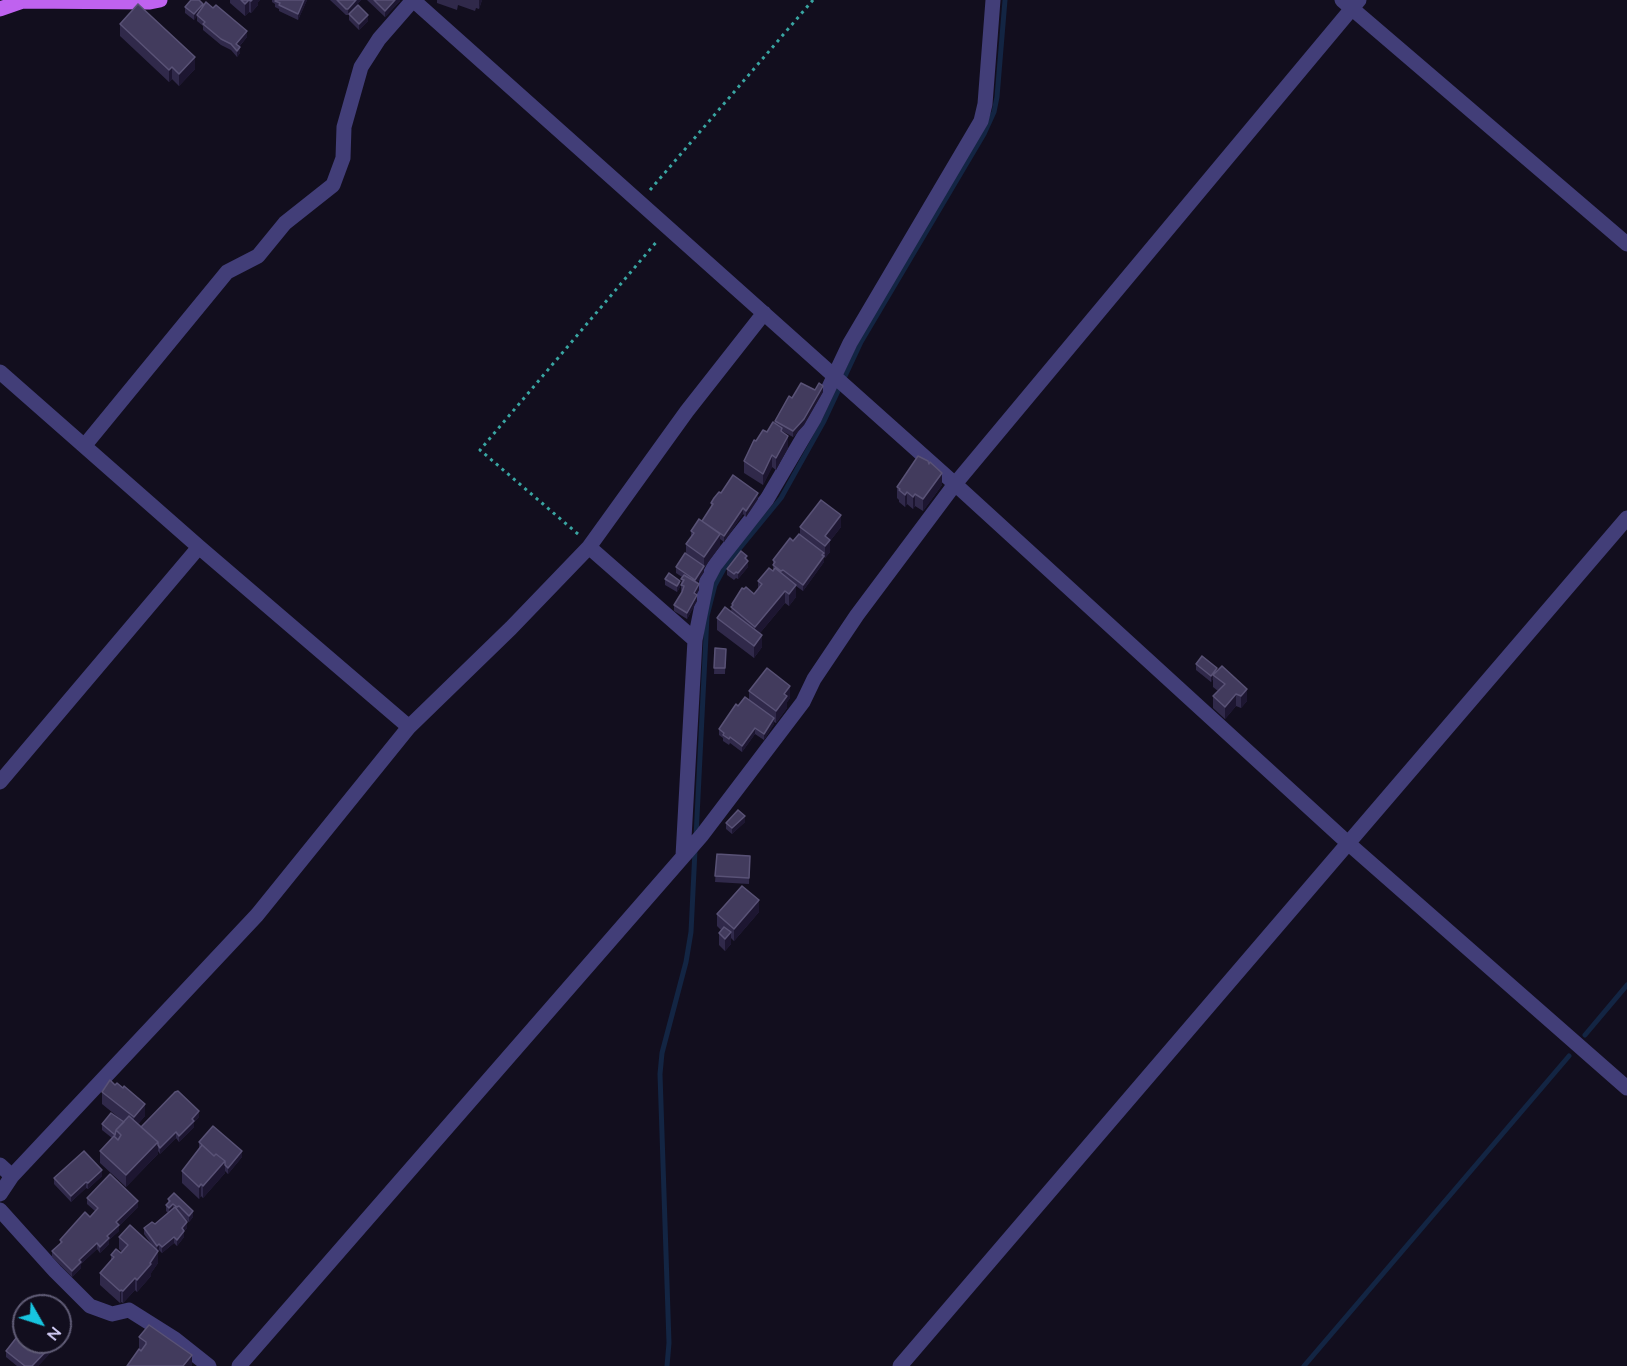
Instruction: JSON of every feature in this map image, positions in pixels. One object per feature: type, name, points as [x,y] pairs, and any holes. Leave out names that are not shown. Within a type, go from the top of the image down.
[{"type":"main road","points":[[0,9],[23,1],[150,2],[160,0]]},
{"type":"street","points":[[85,445],[227,272],[258,256],[285,223],[333,185],[343,158],[344,128],[361,67],[379,39],[413,0],[955,484],[1349,844],[1627,1088]]},
{"type":"street","points":[[686,852],[695,640],[707,580],[715,565],[767,499],[814,419],[840,381],[850,343],[981,121],[985,104],[993,0]]},
{"type":"street","points":[[239,1366],[702,835],[803,702],[814,679],[857,615],[955,484],[1351,3],[1627,244]]},
{"type":"street","points":[[0,1194],[12,1176],[257,915],[409,728],[511,628],[589,547],[687,411],[764,313]]},
{"type":"street","points":[[0,372],[409,728]]},
{"type":"street","points":[[900,1366],[1627,518]]},
{"type":"street","points":[[0,782],[199,547]]},
{"type":"street","points":[[589,547],[695,640]]},
{"type":"street","points":[[0,1165],[12,1176]]},
{"type":"street","points":[[0,1210],[90,1306],[112,1314],[129,1310],[175,1339],[209,1366]]},
{"type":"path","points":[[639,202],[813,0]]},
{"type":"path","points":[[589,547],[584,538],[480,450],[669,228]]},
{"type":"building","points":[[191,0],[199,0],[203,4],[194,14],[185,7]]},
{"type":"building","points":[[276,0],[304,0],[298,14],[279,5],[280,3]]},
{"type":"building","points":[[337,0],[356,0],[346,9]]},
{"type":"building","points":[[374,0],[395,0],[385,11]]},
{"type":"building","points":[[206,2],[213,8],[216,5],[247,31],[236,44],[240,47],[237,51],[203,24],[205,22],[197,15]]},
{"type":"building","points":[[138,4],[195,57],[179,74],[172,67],[169,70],[120,24]]},
{"type":"building","points":[[358,5],[368,15],[359,24],[349,14]]},
{"type":"building","points":[[801,383],[815,390],[819,383],[823,386],[804,419],[793,431],[775,421],[789,396],[792,398]]},
{"type":"building","points":[[773,422],[788,436],[776,458],[772,455],[763,474],[744,461],[754,440],[756,441],[763,430],[767,432]]},
{"type":"building","points":[[918,456],[928,461],[929,464],[930,462],[942,473],[923,499],[915,494],[913,497],[907,492],[905,495],[897,487]]},
{"type":"building","points":[[733,475],[758,493],[746,511],[743,508],[724,536],[702,521],[713,504],[711,503],[714,498],[719,492],[721,493]]},
{"type":"building","points":[[821,500],[841,515],[825,536],[830,540],[825,546],[800,527]]},
{"type":"building","points":[[699,519],[720,534],[704,557],[686,544],[694,533],[691,531]]},
{"type":"building","points":[[799,534],[824,553],[803,585],[773,565],[775,562],[773,560],[790,538],[793,541]]},
{"type":"building","points":[[741,551],[747,556],[745,558],[748,561],[738,573],[734,574],[727,569]]},
{"type":"building","points":[[685,553],[704,566],[695,580],[676,567]]},
{"type":"building","points":[[769,568],[773,571],[775,568],[796,585],[789,594],[785,591],[755,627],[731,607],[742,588],[746,587],[754,594],[762,584],[758,581]]},
{"type":"building","points":[[669,573],[680,581],[677,586],[665,579]]},
{"type":"building","points":[[684,575],[699,584],[694,593],[697,595],[687,613],[674,605],[684,586],[681,585],[684,580],[681,579]]},
{"type":"building","points":[[725,607],[762,635],[754,646],[717,618]]},
{"type":"building","points":[[715,648],[726,649],[725,668],[714,668]]},
{"type":"building","points":[[1202,656],[1217,668],[1211,676],[1196,664]]},
{"type":"building","points":[[1222,666],[1247,689],[1241,696],[1236,694],[1225,707],[1213,696],[1225,684],[1213,675]]},
{"type":"building","points":[[767,668],[790,686],[784,694],[787,696],[776,711],[749,691]]},
{"type":"building","points":[[745,697],[774,718],[764,734],[755,728],[742,746],[723,735],[724,733],[719,729],[736,704],[738,706]]},
{"type":"building","points":[[738,810],[745,816],[732,828],[726,823]]},
{"type":"building","points":[[717,854],[750,856],[749,878],[715,876]]},
{"type":"building","points":[[742,886],[759,900],[734,929],[717,914]]},
{"type":"building","points":[[724,927],[731,932],[725,939],[719,933]]},
{"type":"building","points":[[110,1080],[115,1085],[117,1083],[123,1088],[124,1086],[145,1104],[134,1117],[102,1092]]},
{"type":"building","points":[[178,1091],[199,1111],[192,1119],[194,1121],[179,1136],[176,1132],[160,1148],[158,1142],[141,1127]]},
{"type":"building","points":[[111,1113],[124,1122],[116,1130],[115,1135],[102,1124]]},
{"type":"building","points":[[129,1116],[158,1142],[126,1175],[100,1151],[114,1136],[118,1140],[121,1135],[116,1130]]},
{"type":"building","points":[[213,1126],[242,1151],[228,1168],[225,1161],[216,1154],[214,1156],[199,1142]]},
{"type":"building","points":[[202,1145],[214,1156],[216,1154],[225,1161],[203,1186],[201,1184],[199,1187],[182,1171]]},
{"type":"building","points":[[84,1151],[102,1170],[71,1196],[54,1178]]},
{"type":"building","points":[[110,1174],[138,1201],[116,1222],[119,1225],[107,1236],[109,1238],[100,1247],[97,1243],[79,1260],[81,1262],[72,1271],[52,1251],[62,1242],[60,1240],[85,1212],[90,1217],[98,1208],[87,1198]]},
{"type":"building","points":[[174,1193],[193,1211],[189,1216],[179,1206],[173,1204],[169,1208],[166,1205]]},
{"type":"building","points":[[175,1207],[187,1222],[182,1228],[184,1231],[177,1240],[174,1237],[162,1247],[159,1244],[157,1246],[144,1228],[152,1222],[155,1224]]},
{"type":"building","points":[[130,1225],[158,1251],[151,1264],[137,1280],[135,1278],[123,1291],[120,1291],[100,1273],[114,1257],[111,1255],[116,1249],[121,1253],[128,1245],[119,1237]]},
{"type":"building","points":[[149,1325],[192,1355],[183,1366],[127,1366],[139,1349],[141,1351],[146,1344],[139,1337]]},
{"type":"building","points":[[12,1343],[12,1354],[43,1354],[32,1366],[25,1366],[6,1351]]},
{"type":"waterway","points":[[696,837],[707,616],[715,585],[726,565],[781,498],[824,421],[861,342],[984,134],[994,112],[997,97],[1005,0]]},
{"type":"waterway","points":[[667,1366],[669,1343],[660,1074],[662,1053],[686,962],[691,932],[695,850]]},
{"type":"waterway","points":[[1585,1035],[1627,985]]},
{"type":"waterway","points":[[1304,1366],[1569,1056]]}]
